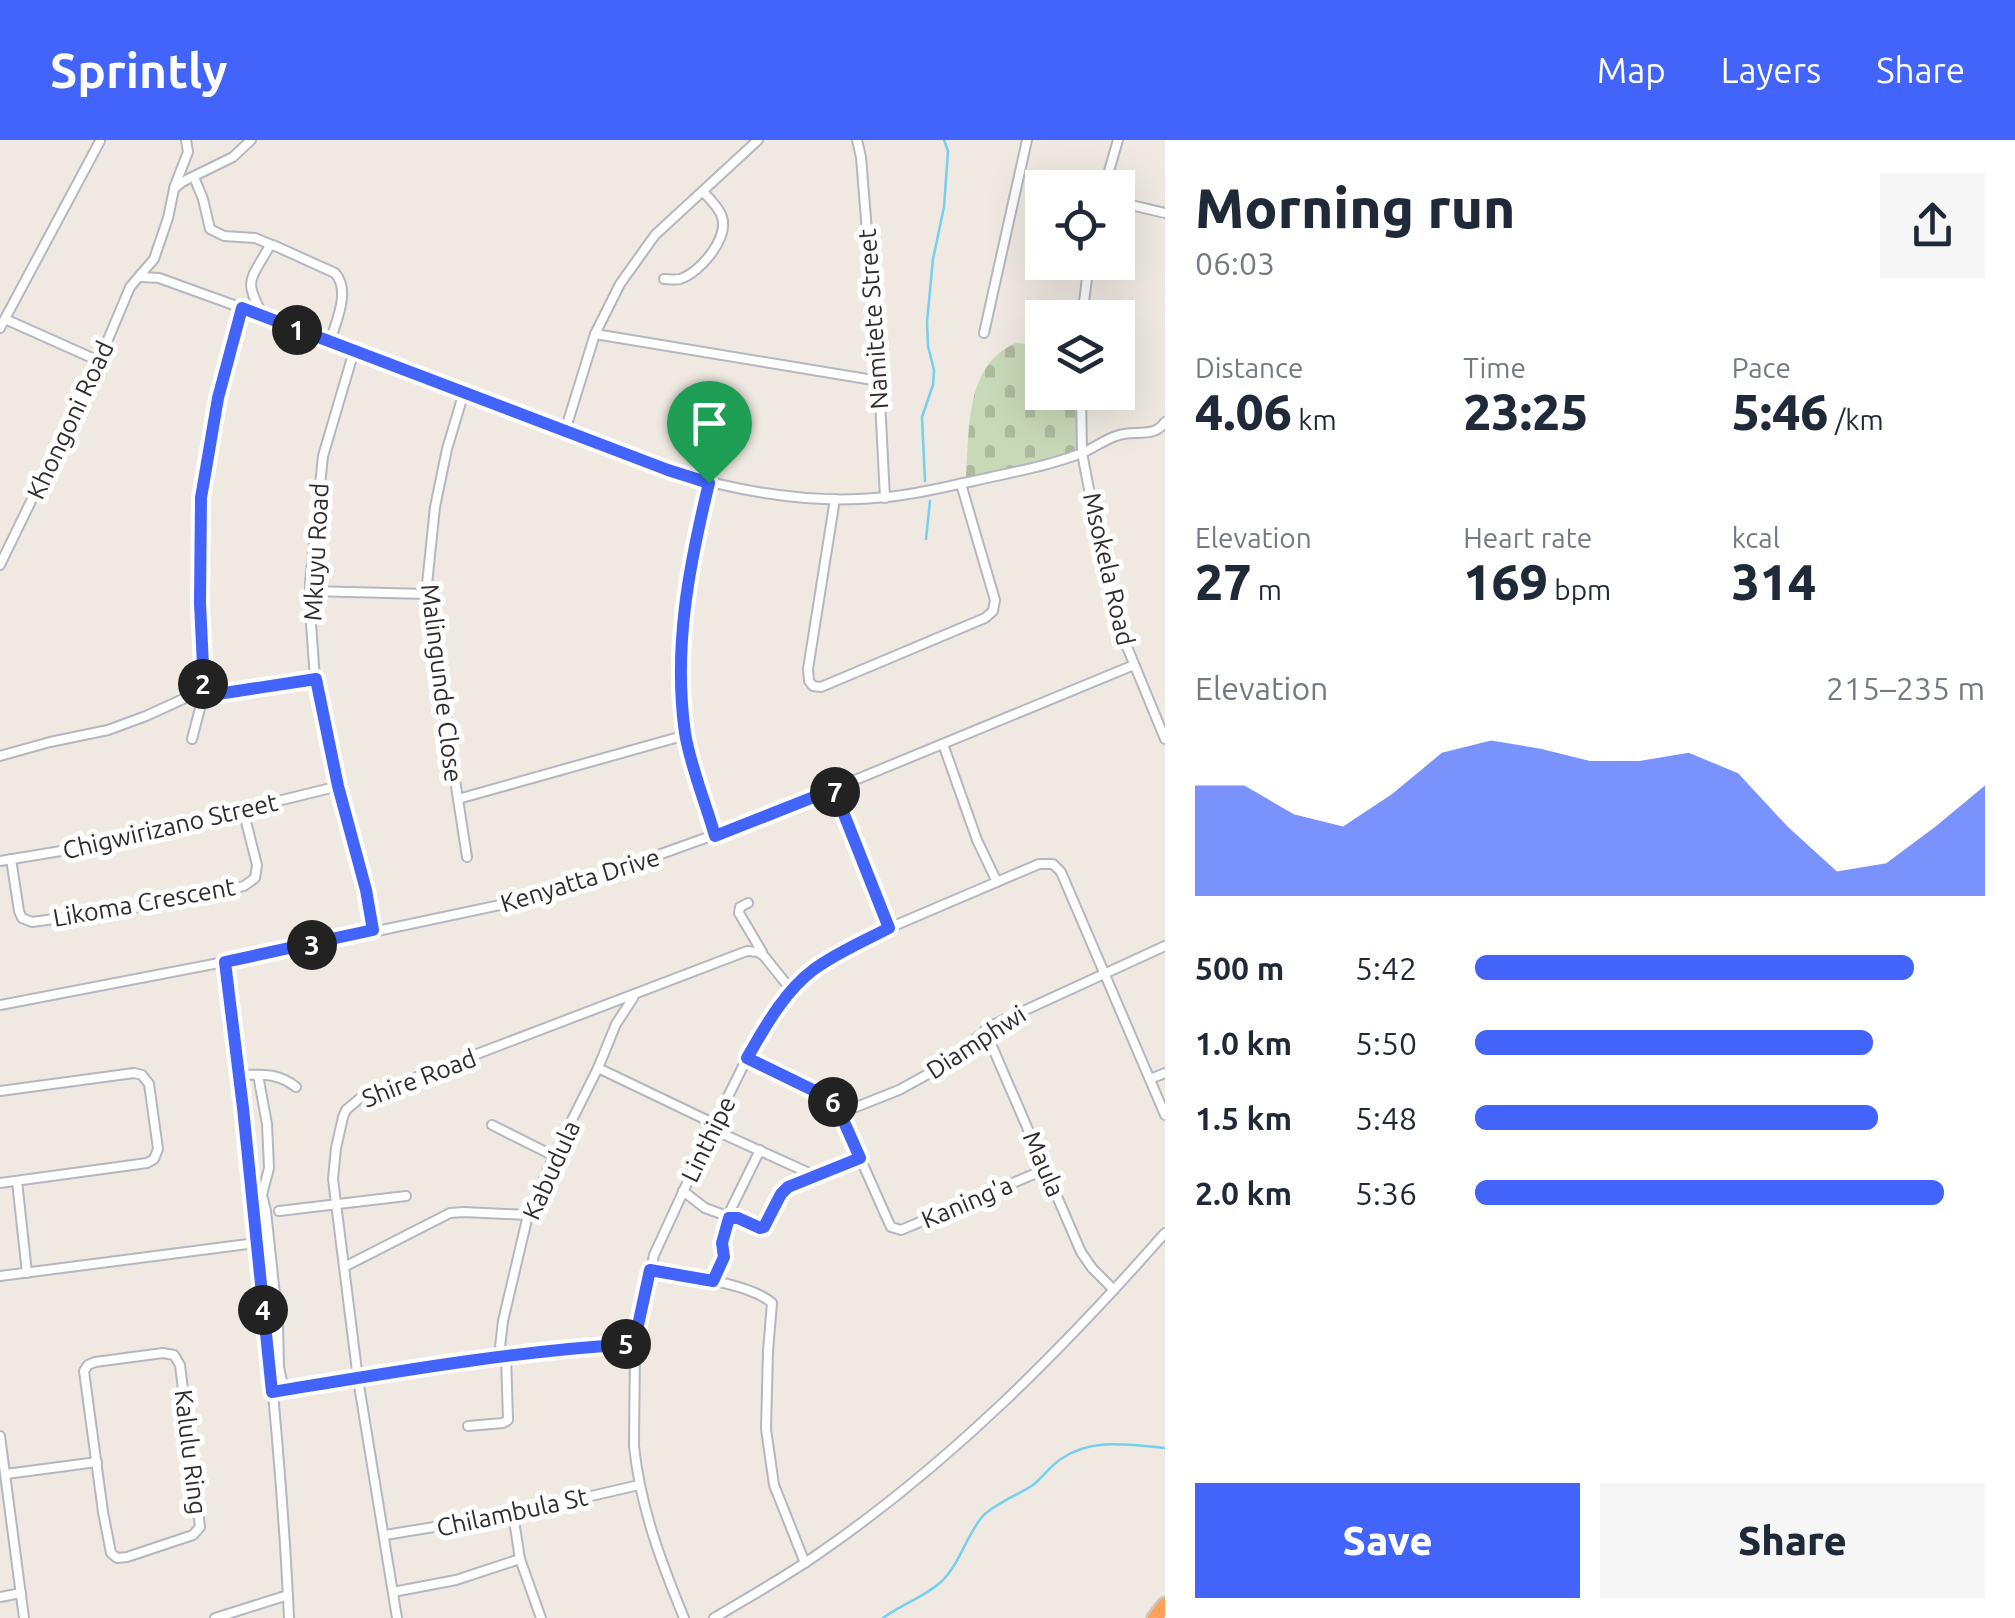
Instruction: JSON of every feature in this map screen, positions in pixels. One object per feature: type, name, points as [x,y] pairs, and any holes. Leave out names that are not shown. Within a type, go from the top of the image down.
[{"type":"highway","points":[[1155,1618],[1165,1605]]},
{"type":"street","name":"Khongoni Road","points":[[0,565],[99,362],[130,287],[154,259],[188,152],[186,140]]},
{"type":"street","points":[[174,190],[232,157],[251,140]]},
{"type":"street","points":[[565,431],[594,334],[620,284],[655,236],[758,140]]},
{"type":"street","name":"Namitete Street","points":[[857,140],[886,498]]},
{"type":"street","points":[[984,333],[1028,140]]},
{"type":"street","points":[[1109,170],[1118,140]]},
{"type":"street","points":[[0,328],[100,142]]},
{"type":"street","points":[[194,177],[204,199],[210,229],[224,236],[256,238],[335,272],[342,280],[344,290],[330,342]]},
{"type":"street","points":[[664,279],[683,278],[694,271],[721,237],[724,227],[719,210],[703,191]]},
{"type":"street","points":[[1135,206],[1165,213]]},
{"type":"street","points":[[263,316],[249,290],[250,282],[268,248],[273,246]]},
{"type":"street","points":[[141,277],[159,278],[242,308],[668,470],[709,483],[770,494],[835,500],[886,498],[1034,468],[1082,453],[1117,435],[1156,431],[1165,422]]},
{"type":"street","points":[[192,739],[205,690],[200,603],[201,498],[218,398],[242,308]]},
{"type":"street","points":[[5,318],[99,362]]},
{"type":"street","points":[[594,334],[879,381]]},
{"type":"street","name":"Mkuyu Road","points":[[354,351],[324,456],[310,592],[316,679],[373,930]]},
{"type":"street","name":"Malingunde Close","points":[[464,392],[437,496],[426,594],[467,857]]},
{"type":"street","name":"Msokela Road","points":[[1081,410],[1082,453],[1110,596],[1165,739]]},
{"type":"street","points":[[709,483],[684,599],[681,674],[686,736],[715,836]]},
{"type":"street","points":[[835,500],[808,669],[812,686],[821,687],[985,618],[993,611],[995,600],[961,484]]},
{"type":"street","points":[[310,592],[426,594]]},
{"type":"street","name":"Kenyatta Drive","points":[[0,1005],[524,900],[715,836],[1134,665]]},
{"type":"street","points":[[0,756],[108,730],[205,690],[218,694],[316,679]]},
{"type":"street","points":[[458,799],[686,736]]},
{"type":"street","points":[[943,744],[977,840],[997,882]]},
{"type":"street","name":"Chigwirizano Street","points":[[0,861],[103,844],[338,786]]},
{"type":"street","points":[[834,789],[889,928]]},
{"type":"street","name":"Likoma Crescent","points":[[12,859],[20,911],[29,922],[154,905],[244,886],[256,878],[258,868],[243,810]]},
{"type":"street","name":"Linthipe","points":[[684,1618],[657,1552],[640,1484],[634,1446],[634,1344],[650,1270],[683,1191],[747,1058],[770,1020],[802,980],[889,928],[1044,862],[1058,867],[1165,1116]]},
{"type":"street","points":[[748,903],[740,908],[740,913],[764,956],[792,992]]},
{"type":"street","name":"Diamphwi","points":[[841,1113],[930,1073],[985,1030],[1040,1001],[1165,946]]},
{"type":"street","name":"Shire Road","points":[[397,1618],[358,1379],[336,1204],[336,1148],[346,1110],[359,1098],[747,951],[764,956]]},
{"type":"street","points":[[225,962],[272,1392],[289,1618]]},
{"type":"street","name":"Kabudula","points":[[468,1426],[508,1420],[502,1356],[504,1320],[528,1215],[616,1024],[635,994]]},
{"type":"street","name":"Maula","points":[[985,1030],[1086,1260],[1114,1290]]},
{"type":"street","points":[[747,1058],[821,1094],[841,1113]]},
{"type":"street","points":[[598,1068],[760,1150],[809,1173],[822,1174]]},
{"type":"street","points":[[1150,1079],[1165,1073]]},
{"type":"street","points":[[0,1091],[134,1074],[144,1076],[149,1084],[158,1148],[152,1161],[0,1183]]},
{"type":"street","points":[[239,1075],[284,1077],[296,1086]]},
{"type":"street","points":[[258,1075],[269,1168],[262,1195],[284,1390]]},
{"type":"street","name":"Kaning'a","points":[[841,1113],[889,1224],[896,1229],[902,1230],[1046,1169]]},
{"type":"street","points":[[492,1125],[554,1156]]},
{"type":"street","points":[[713,1281],[724,1257],[722,1243],[731,1209],[760,1150]]},
{"type":"street","points":[[683,1191],[705,1208],[760,1228],[788,1187],[860,1158]]},
{"type":"street","points":[[17,1181],[28,1273]]},
{"type":"street","points":[[279,1211],[406,1196]]},
{"type":"street","points":[[344,1266],[450,1213],[528,1215]]},
{"type":"street","points":[[714,1618],[804,1563],[898,1493],[988,1418],[1040,1368],[1165,1233]]},
{"type":"street","points":[[0,1276],[256,1243]]},
{"type":"street","points":[[650,1270],[713,1281],[768,1298],[772,1303],[766,1429],[774,1485],[804,1563]]},
{"type":"street","points":[[272,1392],[502,1356],[634,1344]]},
{"type":"street","name":"Kalulu Ring","points":[[162,1352],[174,1355],[180,1365],[199,1530],[127,1557],[113,1556],[102,1512],[97,1462],[86,1368],[95,1362],[162,1352]]},
{"type":"street","points":[[0,1436],[24,1618]]},
{"type":"street","points":[[6,1474],[97,1462]]},
{"type":"street","name":"Chilambula St","points":[[385,1535],[513,1514],[640,1484]]},
{"type":"street","points":[[513,1514],[520,1559],[542,1618]]},
{"type":"street","points":[[393,1592],[456,1580],[520,1559]]},
{"type":"street","points":[[0,1597],[21,1593]]},
{"type":"street","points":[[215,1618],[288,1594]]},
{"type":"green space","points":[[1016,343],[1025,344],[1025,410],[1078,410],[1079,449],[966,478],[973,401],[978,383],[999,353]]},
{"type":"waterway","points":[[925,481],[922,417],[934,370],[927,322],[933,259],[944,207],[948,151],[944,140]]},
{"type":"waterway","points":[[926,539],[930,501]]},
{"type":"waterway","points":[[883,1618],[941,1582],[982,1517],[1033,1485],[1061,1459],[1098,1445],[1165,1448]]},
{"type":"route","points":[[242,308],[709,483],[684,599],[681,674],[686,736],[715,836],[834,789],[889,928],[802,980],[770,1020],[747,1058],[831,1100],[841,1113],[860,1158],[788,1187],[764,1227],[729,1218],[722,1243],[724,1257],[713,1281],[650,1270],[634,1344],[469,1360],[272,1392],[225,962],[373,930],[316,679],[218,694],[204,687],[201,498],[218,398],[242,308]]}]
